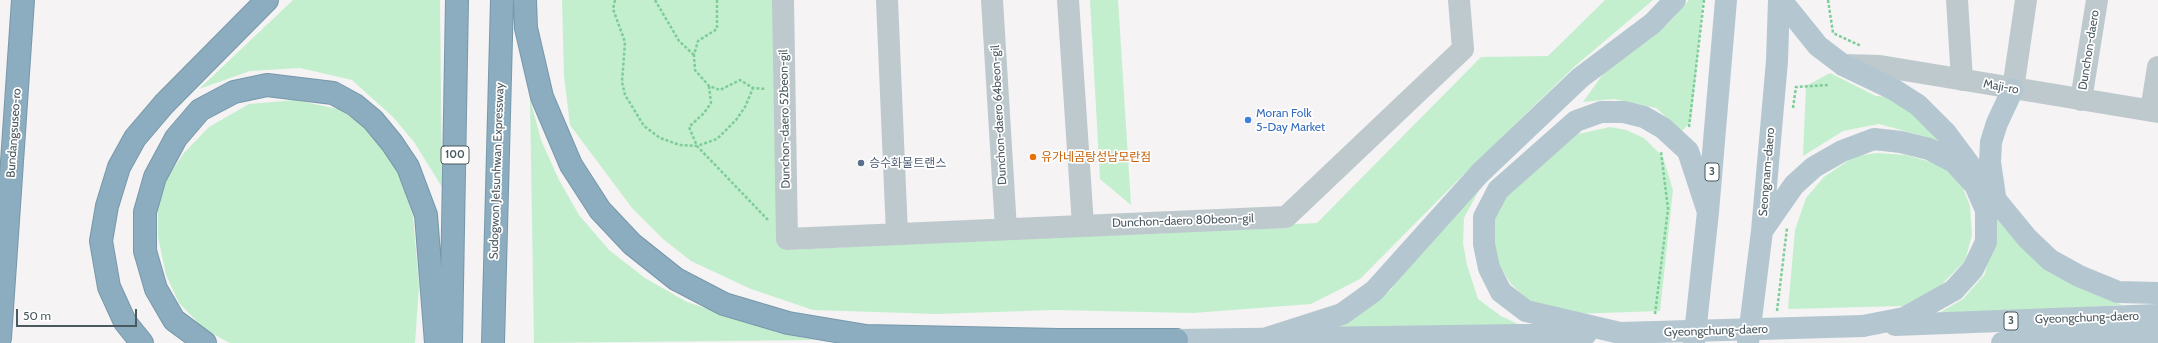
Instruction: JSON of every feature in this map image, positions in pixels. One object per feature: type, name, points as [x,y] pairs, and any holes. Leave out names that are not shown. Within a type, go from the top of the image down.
[{"type":"highway","name":"Bundangsuseo-ro","points":[[0,338],[23,0]]},
{"type":"highway","points":[[142,343],[125,322],[109,287],[101,241],[107,206],[119,167],[135,138],[164,104],[267,0]]},
{"type":"highway","name":"100","points":[[451,343],[443,309],[457,0]]},
{"type":"highway","name":"Sudogwon Je1sunhwan Expressway","points":[[493,343],[502,0]]},
{"type":"highway","points":[[525,0],[526,28],[542,97],[571,165],[600,210],[632,244],[676,279],[724,304],[788,323],[866,336],[1058,340],[1177,340]]},
{"type":"highway","points":[[205,343],[174,320],[156,289],[145,251],[145,212],[155,177],[176,138],[200,110],[234,92],[267,85],[334,93],[361,110],[372,120],[392,143],[408,167],[426,215],[443,309],[436,343]]},
{"type":"highway","points":[[1008,343],[1058,340]]},
{"type":"main road","points":[[1267,338],[1342,314],[1374,291],[1480,173],[1580,78],[1653,23],[1675,0]]},
{"type":"main road","name":"3","points":[[1694,343],[1708,212],[1726,0]]},
{"type":"main road","points":[[1780,0],[1818,46],[1843,65],[1893,89],[1918,105],[1946,133],[1995,199],[2027,238],[2050,260],[2079,276],[2118,292],[2158,293]]},
{"type":"main road","name":"Seongnam-daero","points":[[1748,343],[1762,231],[1777,61],[1780,0]]},
{"type":"main road","points":[[1995,199],[1990,162],[1991,142],[1997,123],[2014,89]]},
{"type":"main road","points":[[1620,333],[1526,311],[1501,292],[1489,268],[1484,244],[1484,217],[1498,190],[1576,121],[1601,112],[1624,112],[1644,117],[1663,128],[1688,151],[1708,212]]},
{"type":"main road","points":[[1762,231],[1794,185],[1814,167],[1842,151],[1874,139],[1902,142],[1929,148],[1954,162],[1975,185],[1986,210],[1986,242],[1972,270],[1954,290],[1904,318],[1864,326]]},
{"type":"main road","name":"Gyeongchung-daero","points":[[1177,340],[1620,333],[2158,315]]},
{"type":"main road","name":"Gyeongchung-daero","points":[[2002,343],[2158,336]]},
{"type":"street","name":"Dunchon-daero 52beon-gil","points":[[783,0],[787,239]]},
{"type":"street","points":[[887,0],[897,234]]},
{"type":"street","name":"Dunchon-daero 64beon-gil","points":[[992,0],[1006,229]]},
{"type":"street","points":[[1068,0],[1083,225]]},
{"type":"street","name":"Dunchon-daero 80beon-gil","points":[[787,239],[1286,217],[1463,50],[1459,0]]},
{"type":"street","points":[[1957,0],[1962,80]]},
{"type":"street","points":[[2014,89],[2026,0]]},
{"type":"street","name":"Dunchon-daero","points":[[2080,100],[2097,0]]},
{"type":"street","name":"Maji-ro","points":[[1843,65],[1880,66],[2154,112]]},
{"type":"street","points":[[2154,112],[2158,67]]},
{"type":"path","points":[[615,0],[614,8],[625,42],[622,82],[625,95],[644,126],[660,138],[680,145],[697,146],[717,139],[741,113],[753,88],[740,80],[720,90],[709,86],[695,70],[694,55],[698,41],[717,29],[717,0]]},
{"type":"path","points":[[654,0],[679,41],[694,55]]},
{"type":"path","points":[[1828,0],[1833,33],[1862,46]]},
{"type":"path","points":[[1793,110],[1796,87],[1828,84]]},
{"type":"path","points":[[709,86],[711,103],[704,113],[689,127],[697,146],[787,239]]},
{"type":"path","points":[[1777,312],[1787,228],[1790,222]]},
{"type":"green space","points":[[293,0],[440,0],[442,187],[414,142],[393,117],[352,80],[300,68],[250,71],[199,89]]},
{"type":"green space","points":[[562,0],[777,0],[788,250],[1317,223],[1481,57],[1548,56],[1605,0],[1653,0],[1574,67],[1470,168],[1360,279],[1311,304],[1193,313],[1054,310],[937,314],[813,310],[751,289],[691,261],[663,239],[632,208],[570,125],[564,76]]},
{"type":"green space","points":[[1090,0],[1118,0],[1131,205],[1100,179]]},
{"type":"green space","points":[[1689,0],[1703,0],[1691,121],[1682,131],[1656,108],[1614,99],[1583,102],[1610,64],[1668,24]]},
{"type":"green space","points":[[1830,73],[1876,96],[1909,98],[1953,150],[1923,136],[1879,124],[1843,131],[1803,156],[1806,86]]},
{"type":"green space","points":[[530,99],[541,140],[559,180],[579,215],[609,250],[645,278],[687,302],[779,333],[814,340],[534,343]]},
{"type":"green space","points":[[295,100],[338,109],[372,131],[399,172],[413,217],[419,286],[415,343],[230,343],[204,329],[179,303],[166,275],[158,237],[158,207],[167,178],[184,153],[209,127],[249,104]]},
{"type":"green space","points":[[1610,127],[1626,130],[1644,138],[1663,157],[1673,190],[1660,311],[1572,314],[1529,301],[1511,284],[1497,261],[1490,230],[1499,202],[1578,134]]},
{"type":"green space","points":[[1878,153],[1906,155],[1941,165],[1959,178],[1970,206],[1972,235],[1965,261],[1937,289],[1903,306],[1788,309],[1795,230],[1806,198],[1824,177],[1855,156]]},
{"type":"green space","points":[[1484,181],[1464,218],[1463,243],[1467,265],[1478,299],[1501,316],[1522,326],[1327,328],[1391,290],[1401,271]]},
{"type":"green space","points":[[1990,197],[2020,243],[2050,273],[2122,305],[1934,316],[1963,299],[1985,274],[1993,239]]},
{"type":"place","name":"Moran Folk 5-Day Market","points":[[1248,120]]},
{"type":"place","name":"유가네곰탕성남모란점","points":[[1033,157]]},
{"type":"place","name":"승수화물트랜스","points":[[861,163]]}]
